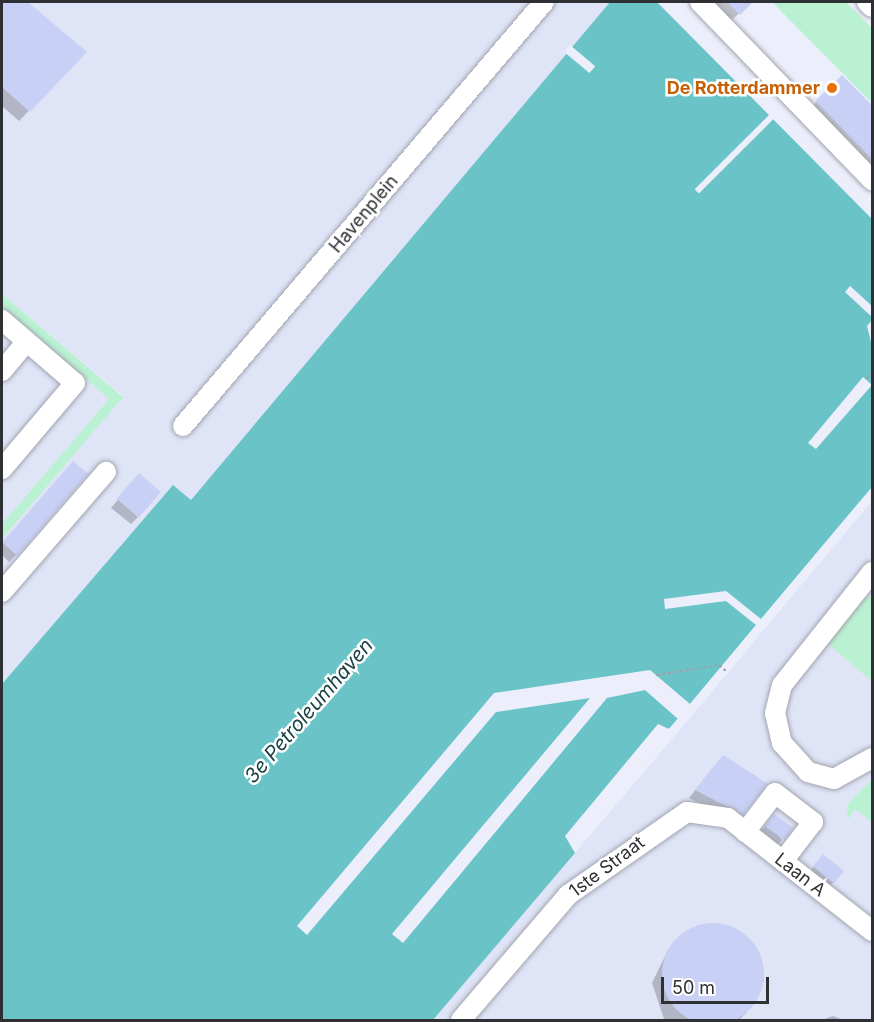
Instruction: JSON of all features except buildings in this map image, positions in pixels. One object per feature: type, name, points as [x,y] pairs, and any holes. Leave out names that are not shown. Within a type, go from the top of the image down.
[{"type":"street","name":"Havenplein","points":[[183,426],[544,2]]},
{"type":"street","points":[[700,2],[873,180]]},
{"type":"street","points":[[867,2],[873,7]]},
{"type":"street","points":[[2,321],[15,350],[75,383],[2,469]]},
{"type":"street","points":[[2,371],[15,350]]},
{"type":"street","points":[[2,592],[106,472]]},
{"type":"street","points":[[871,577],[782,685],[775,713],[782,743],[808,772],[834,779],[871,756]]},
{"type":"street","points":[[745,832],[775,793],[813,822],[783,861]]},
{"type":"street","name":"1ste Straat","points":[[461,1020],[577,887],[672,819],[698,810],[728,818]]},
{"type":"street","name":"Laan A","points":[[728,818],[873,931]]},
{"type":"path","points":[[866,379],[873,372]]},
{"type":"path","points":[[656,675],[719,665],[727,672]]},
{"type":"shaded area","points":[[2,2],[610,2],[191,500],[173,486],[2,684],[2,539],[123,396],[2,294]]},
{"type":"shaded area","points":[[2,307],[109,399],[2,525]]},
{"type":"shaded area","points":[[872,501],[872,1020],[433,1020],[700,706]]},
{"type":"green space","points":[[772,2],[846,2],[872,28],[872,103]]},
{"type":"green space","points":[[2,294],[123,397],[2,539],[2,524],[109,399],[2,307]]},
{"type":"green space","points":[[872,596],[872,681],[825,642],[860,600]]},
{"type":"green space","points":[[872,779],[872,822],[855,809],[848,819],[847,805]]},
{"type":"water","name":"3e Petroleumhaven","points":[[610,2],[657,2],[872,219],[872,320],[867,326],[872,346],[872,487],[669,729],[658,725],[566,836],[575,853],[433,1020],[2,1020],[2,684],[173,485],[191,500]]},
{"type":"pier","points":[[570,45],[595,66],[589,73],[564,52]]},
{"type":"pier","points":[[771,113],[775,117],[699,194],[695,189]]},
{"type":"pier","points":[[850,286],[872,306],[872,317],[845,292]]},
{"type":"pier","points":[[863,377],[872,385],[816,449],[808,443]]},
{"type":"pier","points":[[872,487],[672,731],[659,728],[569,837],[575,853],[565,836],[658,724],[669,729],[678,719],[645,690],[607,698],[403,943],[392,934],[590,698],[496,712],[307,935],[297,926],[494,693],[650,670],[690,704],[756,625],[726,601],[665,609],[664,599],[726,591],[761,619]]},
{"type":"place","name":"De Rotterdammer","points":[[832,88]]}]
